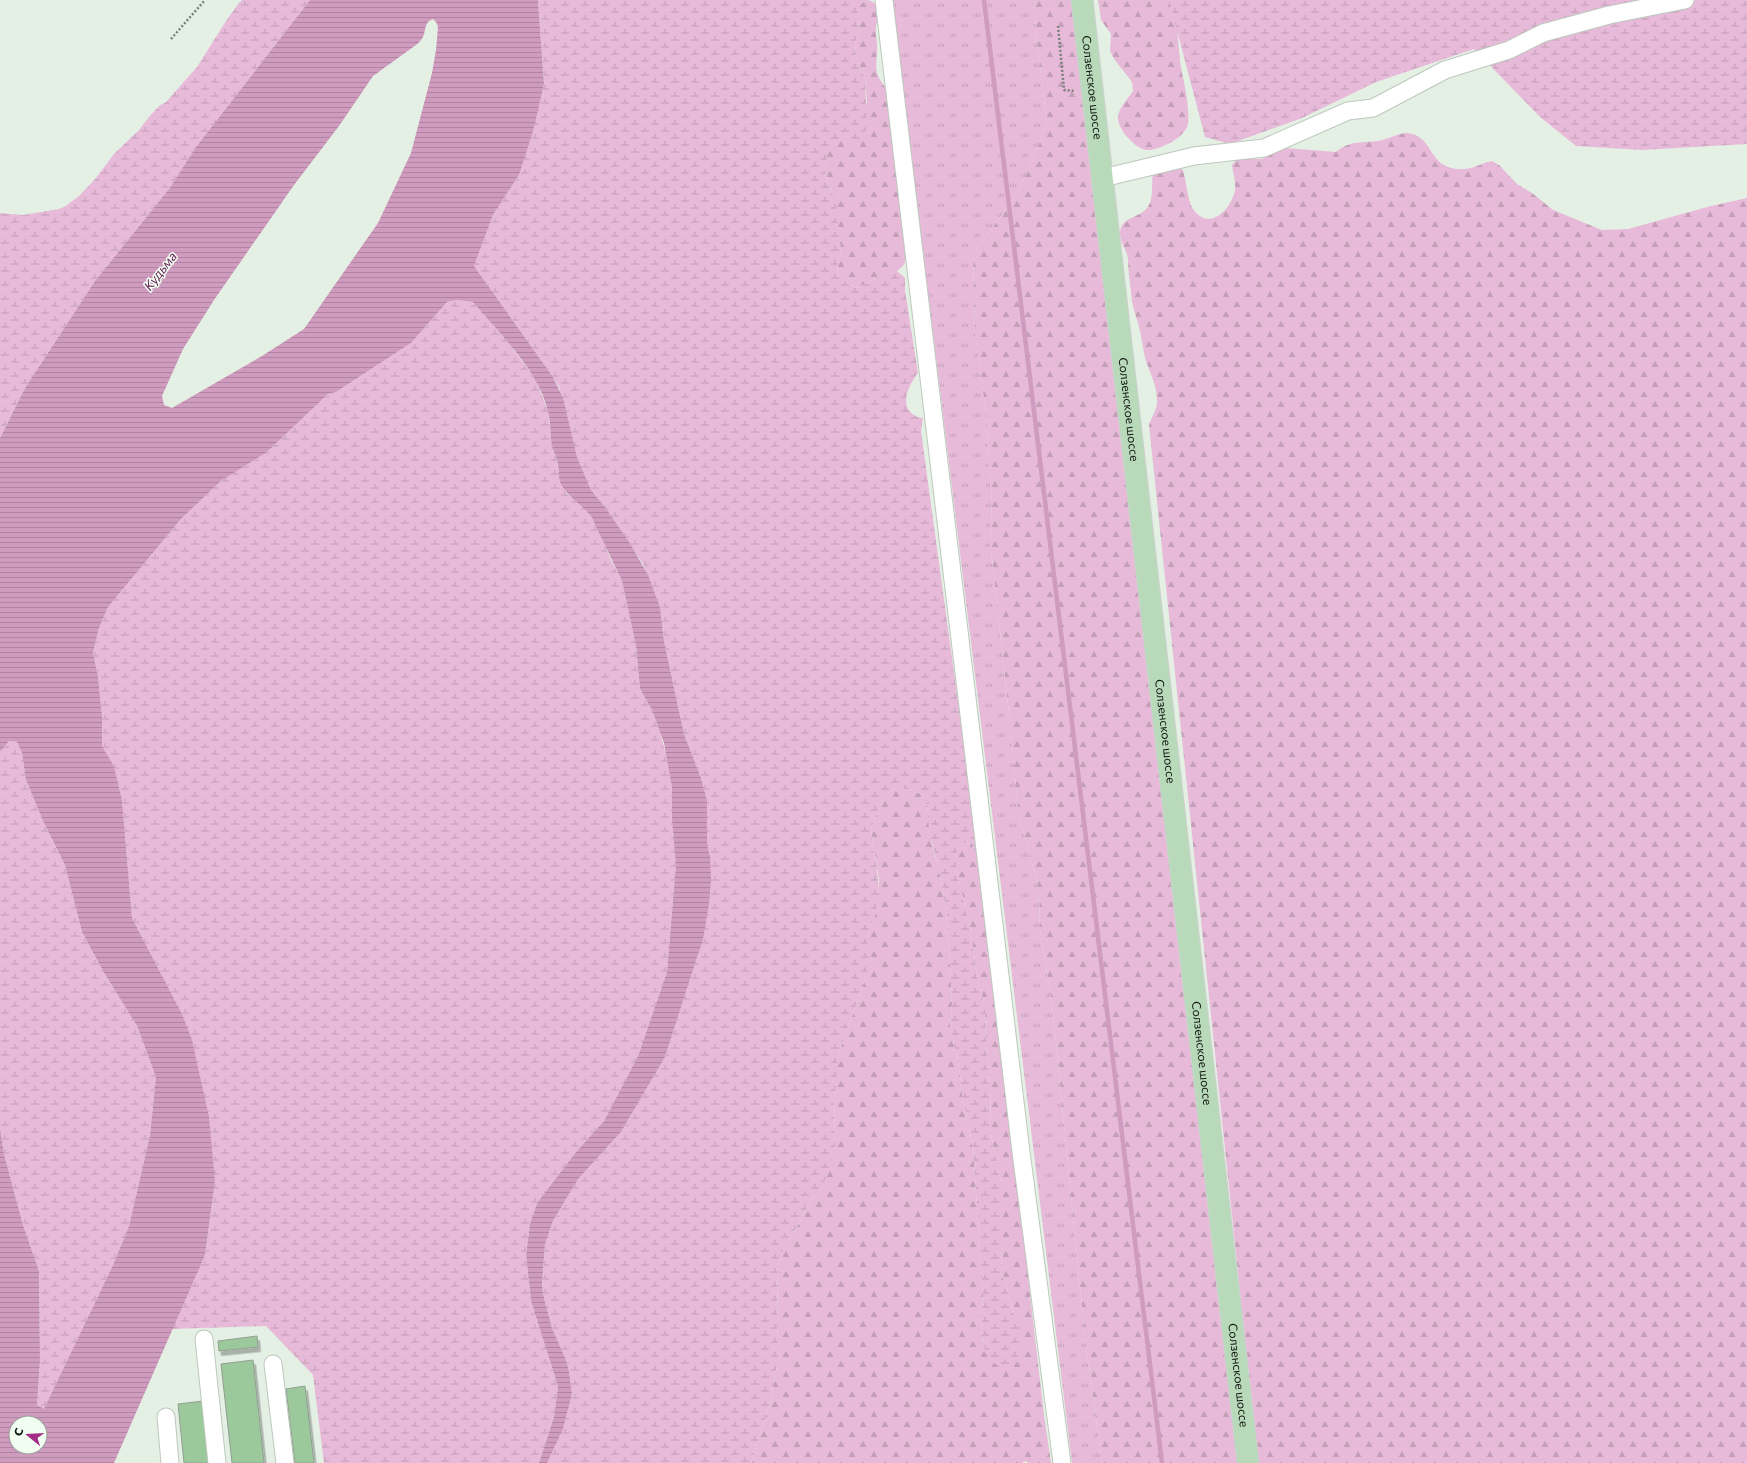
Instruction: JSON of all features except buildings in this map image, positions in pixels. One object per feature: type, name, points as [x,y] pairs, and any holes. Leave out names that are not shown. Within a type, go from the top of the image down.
[{"type":"main road","name":"Солзенское шоссе","points":[[1082,0],[1248,1463]]},
{"type":"lane","points":[[884,0],[1021,1152],[1062,1463]]},
{"type":"lane","points":[[1102,178],[1194,156],[1264,148],[1348,111],[1373,108],[1446,70],[1509,50],[1543,32],[1610,15],[1685,0]]},
{"type":"lane","points":[[204,1339],[217,1463]]},
{"type":"lane","points":[[273,1364],[285,1463]]},
{"type":"lane","points":[[166,1417],[170,1463]]},
{"type":"path","points":[[171,39],[205,0]]},
{"type":"path","points":[[1058,26],[1064,90],[1093,93]]},
{"type":"green space","points":[[242,0],[310,0],[196,147],[169,189],[95,281],[25,388],[0,438],[0,213],[23,215],[59,209],[66,206],[79,196],[96,178],[114,154],[139,130],[159,106],[166,102],[197,67],[226,21]]},
{"type":"green space","points":[[538,0],[866,0],[859,6],[859,30],[855,43],[856,57],[865,79],[867,127],[862,138],[851,143],[842,137],[831,143],[824,168],[827,180],[836,201],[841,252],[837,263],[838,275],[847,283],[856,288],[886,274],[897,271],[905,278],[905,290],[918,373],[909,388],[906,400],[909,411],[915,416],[923,418],[921,431],[980,863],[972,843],[960,844],[956,855],[956,869],[970,926],[977,975],[985,1010],[986,1045],[990,1084],[991,1134],[1001,1183],[1002,1272],[1015,1317],[1020,1327],[1021,1338],[1017,1362],[1006,1369],[995,1364],[986,1354],[981,1331],[983,1294],[973,1148],[963,1098],[958,1060],[950,1027],[952,1004],[946,909],[939,870],[929,830],[927,806],[923,795],[912,790],[900,788],[887,793],[880,805],[871,829],[877,868],[879,902],[867,938],[869,964],[866,977],[837,1058],[837,1083],[834,1095],[835,1147],[823,1186],[807,1207],[802,1219],[787,1241],[778,1265],[777,1329],[780,1359],[775,1373],[771,1399],[751,1463],[547,1463],[563,1429],[572,1394],[566,1360],[552,1328],[543,1294],[542,1283],[545,1244],[553,1221],[579,1178],[621,1132],[665,1057],[699,951],[710,868],[710,856],[707,844],[707,800],[701,778],[684,734],[664,641],[660,607],[643,564],[605,507],[591,490],[577,457],[559,387],[474,266],[493,215],[519,175],[544,84]]},
{"type":"green space","points":[[866,0],[874,3],[879,11],[876,29],[876,67],[878,76],[886,88],[906,258],[904,265],[897,271],[886,274],[856,288],[847,283],[838,275],[837,263],[841,252],[838,227],[832,191],[824,168],[830,143],[842,137],[867,103],[865,79],[856,57],[855,43],[859,30],[859,6]]},
{"type":"green space","points":[[892,0],[1034,0],[1037,43],[1047,122],[1034,157],[1018,192],[973,255],[975,333],[986,413],[992,502],[990,541],[1018,810],[1039,890],[1040,930],[1052,1003],[1085,1337],[1102,1463],[1072,1463]]},
{"type":"green space","points":[[1034,0],[1073,0],[1239,1463],[1102,1463],[1085,1337],[1052,1003],[1040,930],[1039,890],[1018,810],[990,541],[992,502],[986,413],[975,334],[973,255],[1018,192],[1034,157],[1047,122],[1037,43]]},
{"type":"green space","points":[[1098,0],[1175,0],[1180,61],[1188,108],[1188,124],[1182,134],[1164,146],[1146,150],[1132,142],[1120,127],[1118,122],[1119,113],[1122,106],[1133,91],[1132,82],[1114,59],[1110,51],[1111,34],[1101,20]]},
{"type":"green space","points":[[1169,0],[1747,0],[1747,144],[1642,150],[1576,146],[1540,117],[1474,49],[1376,82],[1302,118],[1230,144],[1205,137]]},
{"type":"green space","points":[[1406,133],[1416,135],[1422,140],[1437,159],[1451,168],[1467,169],[1492,161],[1499,165],[1517,184],[1532,193],[1553,210],[1602,230],[1628,229],[1711,206],[1747,198],[1747,1463],[1258,1463],[1149,425],[1157,406],[1157,394],[1145,358],[1132,302],[1128,259],[1120,233],[1121,227],[1124,223],[1142,213],[1149,205],[1151,201],[1153,172],[1175,166],[1183,170],[1191,206],[1199,216],[1206,219],[1218,216],[1229,205],[1233,198],[1235,181],[1232,165],[1237,159],[1262,159],[1285,148],[1336,152],[1347,145],[1382,140]]},
{"type":"green space","points":[[457,300],[473,302],[508,342],[536,380],[548,411],[552,445],[557,460],[558,471],[566,493],[585,508],[598,528],[611,560],[622,581],[636,646],[640,689],[652,710],[660,732],[669,765],[672,787],[673,831],[676,864],[667,972],[638,1056],[604,1121],[576,1152],[537,1203],[530,1224],[526,1255],[531,1301],[558,1386],[554,1417],[539,1463],[324,1463],[313,1375],[266,1326],[172,1329],[205,1255],[215,1181],[182,1014],[132,918],[122,800],[114,766],[102,746],[102,716],[98,676],[93,653],[99,628],[108,607],[181,519],[221,481],[267,452],[328,394],[336,392],[411,343],[447,302]]},
{"type":"green space","points":[[9,741],[17,742],[22,753],[26,780],[43,821],[65,865],[82,932],[103,971],[137,1026],[156,1077],[150,1135],[129,1226],[113,1265],[44,1410],[37,1405],[40,1361],[39,1271],[23,1225],[4,1154],[0,1128],[0,752]]},
{"type":"green space","points":[[900,788],[912,790],[923,795],[927,806],[932,844],[939,870],[946,909],[952,1004],[950,1027],[958,1060],[963,1098],[973,1148],[983,1294],[981,1331],[983,1342],[1020,1327],[1015,1317],[1002,1272],[1001,1183],[991,1134],[990,1084],[986,1045],[985,1010],[977,975],[970,926],[956,869],[956,855],[960,844],[972,843],[980,863],[1044,1415],[1051,1463],[1028,1463],[1026,1461],[1022,1463],[751,1463],[771,1399],[775,1373],[780,1359],[777,1329],[778,1265],[787,1241],[802,1219],[807,1207],[823,1186],[835,1147],[834,1095],[837,1083],[837,1058],[866,977],[867,938],[879,902],[879,879],[871,829],[880,805],[887,793]]},
{"type":"water","name":"Кудьма","points":[[310,0],[538,0],[544,84],[533,131],[519,175],[493,215],[474,266],[553,377],[563,398],[577,457],[591,490],[605,507],[631,545],[648,575],[660,607],[664,641],[684,734],[701,778],[707,800],[707,844],[710,856],[711,880],[709,904],[703,939],[665,1057],[621,1132],[579,1178],[553,1221],[545,1244],[542,1283],[543,1294],[552,1328],[566,1360],[572,1394],[563,1429],[547,1463],[539,1463],[554,1417],[558,1386],[531,1301],[526,1255],[530,1224],[537,1203],[576,1152],[604,1121],[638,1056],[667,972],[676,864],[672,820],[672,787],[664,743],[652,710],[640,689],[636,646],[622,581],[592,518],[561,484],[557,460],[552,446],[549,416],[544,397],[528,368],[473,302],[457,300],[447,302],[411,343],[336,392],[328,394],[267,452],[221,481],[181,519],[108,607],[99,628],[93,653],[98,676],[102,716],[102,746],[114,766],[122,800],[132,918],[182,1014],[192,1040],[209,1117],[215,1181],[205,1255],[114,1463],[0,1463],[0,1128],[4,1154],[23,1225],[39,1271],[40,1361],[37,1405],[44,1409],[113,1265],[129,1226],[150,1135],[156,1077],[137,1026],[103,971],[82,932],[65,865],[43,821],[26,780],[22,753],[17,742],[9,741],[0,752],[0,438],[25,388],[95,281],[169,189],[196,147]],"holes":[[[433,19],[438,27],[432,73],[411,153],[378,223],[304,329],[262,356],[172,408],[164,405],[162,396],[183,349],[214,300],[294,185],[339,126],[373,76],[418,43],[423,37],[427,24],[430,20]]]},
{"type":"waterway","points":[[984,0],[1162,1463]]}]
